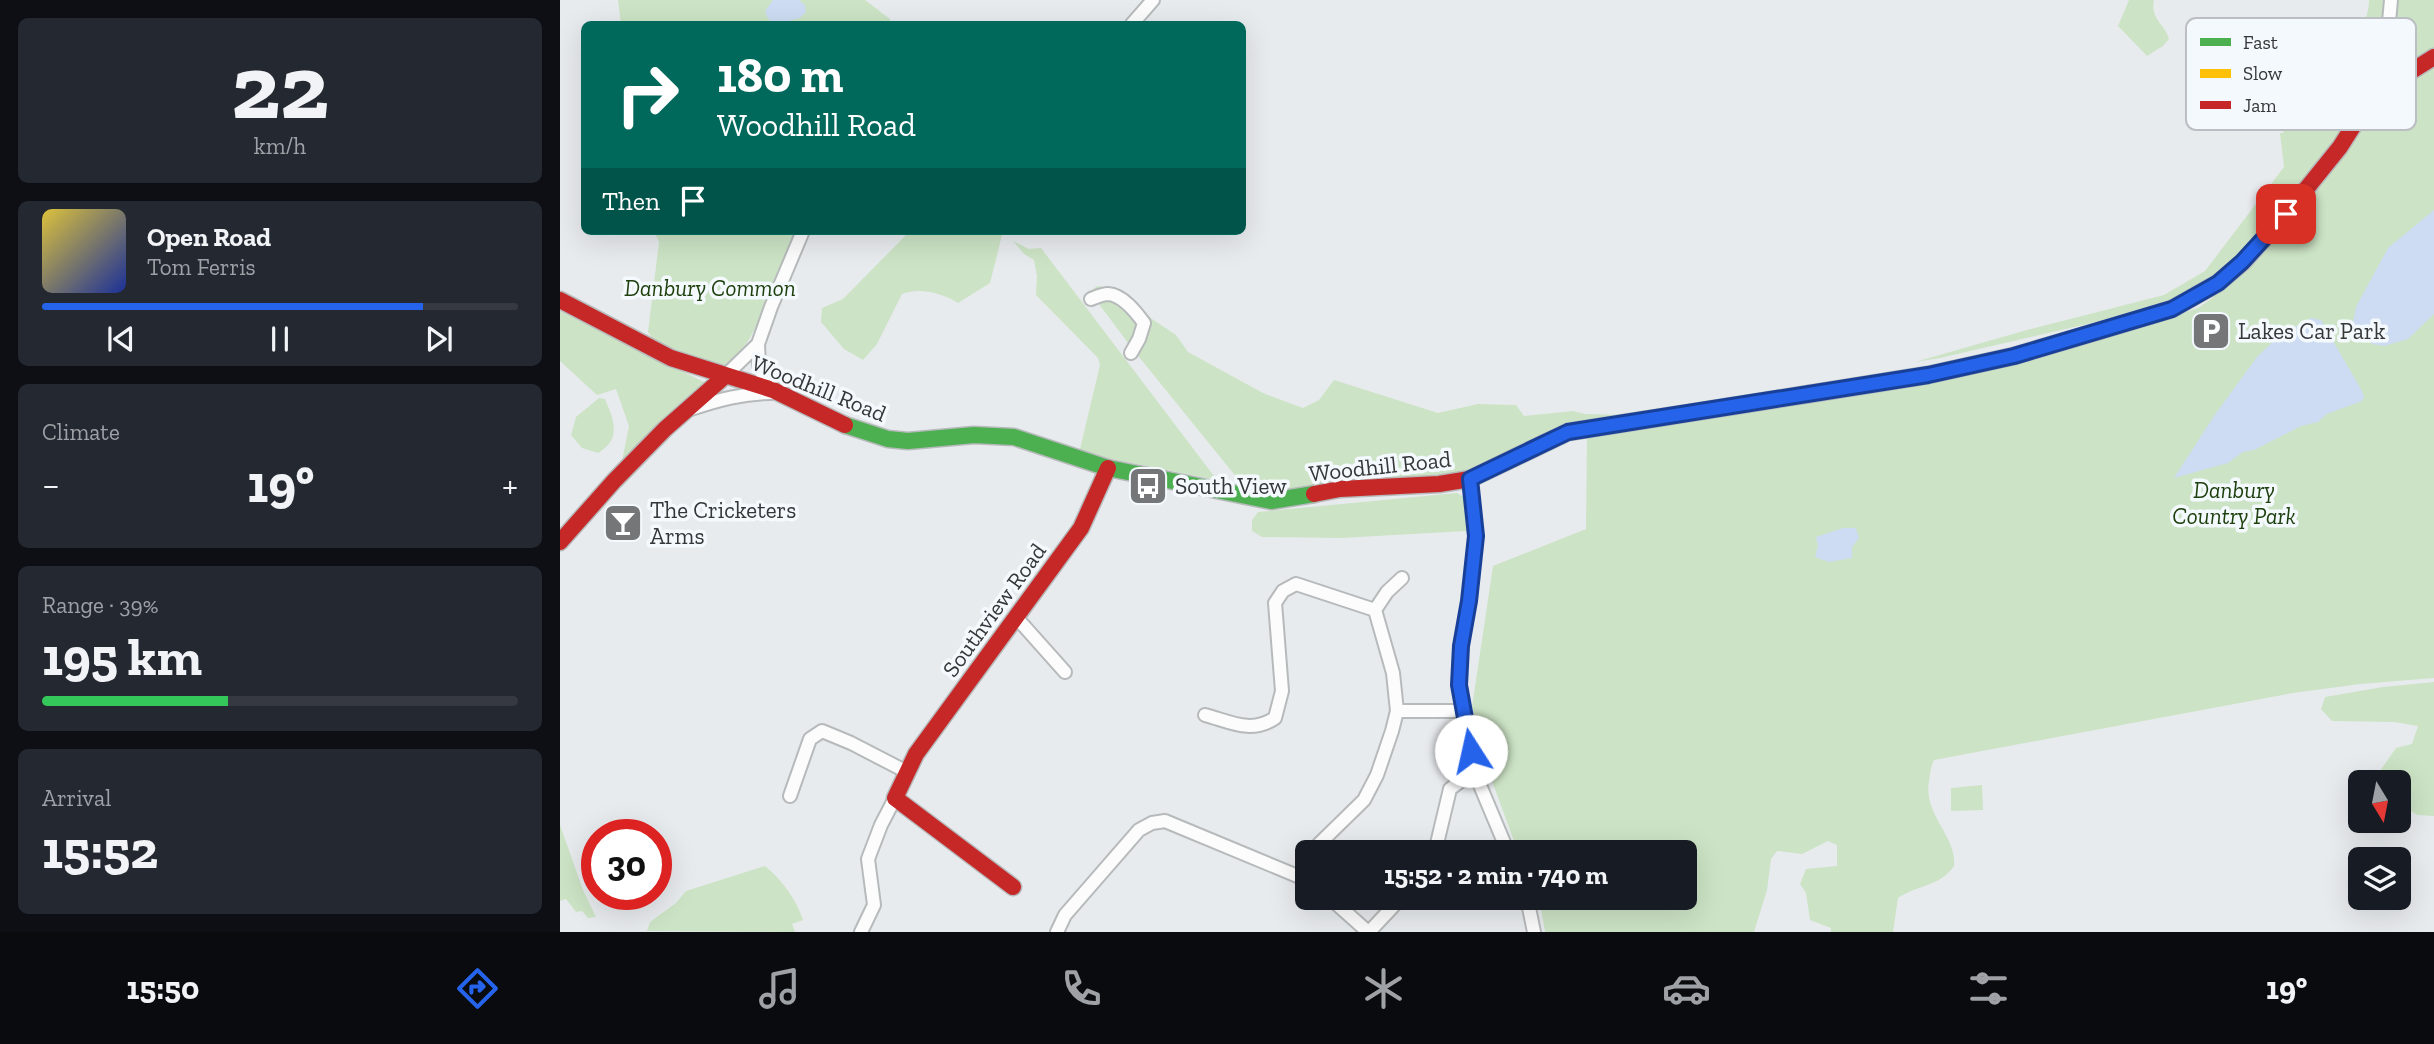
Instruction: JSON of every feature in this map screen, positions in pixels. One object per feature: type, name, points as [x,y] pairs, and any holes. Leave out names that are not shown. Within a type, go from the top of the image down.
[{"type":"street","points":[[1135,21],[1153,0]]},
{"type":"street","points":[[2389,18],[2391,0]]},
{"type":"street","name":"Woodhill Road","points":[[2416,68],[2434,57]]},
{"type":"street","name":"Woodhill Road","points":[[560,300],[671,358],[776,391],[848,426],[888,439],[908,441],[974,435],[1014,437],[1108,468],[1272,501],[1340,489],[1439,484],[1470,479],[1568,432],[1928,375],[2014,356],[2172,309],[2218,283],[2242,262],[2286,214],[2351,130]]},
{"type":"street","points":[[776,391],[764,379],[759,366],[758,344],[801,235]]},
{"type":"street","points":[[1091,299],[1108,294],[1119,298],[1128,304],[1144,323],[1131,353]]},
{"type":"street","points":[[560,542],[614,481],[758,344]]},
{"type":"street","points":[[687,411],[728,397],[776,391]]},
{"type":"street","name":"Southview Road","points":[[895,798],[916,754],[1081,528],[1108,468]]},
{"type":"street","points":[[1470,479],[1476,536],[1461,646],[1459,685],[1474,771],[1503,840]]},
{"type":"street","points":[[1323,840],[1364,800],[1377,775],[1397,711],[1393,673],[1375,610],[1387,592],[1402,578]]},
{"type":"street","points":[[1205,715],[1250,727],[1263,726],[1275,718],[1282,691],[1275,603],[1283,591],[1296,584],[1375,610]]},
{"type":"street","points":[[1016,617],[1065,672]]},
{"type":"street","points":[[1397,711],[1464,711]]},
{"type":"street","points":[[790,796],[810,739],[822,731],[907,772]]},
{"type":"street","points":[[1438,840],[1450,789],[1474,771]]},
{"type":"street","points":[[861,932],[874,905],[867,859],[895,798],[1013,887]]},
{"type":"street","points":[[1057,932],[1065,915],[1139,830],[1152,823],[1165,821],[1295,872]]},
{"type":"street","points":[[1344,910],[1368,932],[1389,910]]},
{"type":"street","points":[[1529,910],[1534,932]]},
{"type":"green space","points":[[618,0],[865,0],[890,21],[621,21]]},
{"type":"green space","points":[[2129,0],[2154,0],[2154,12],[2169,39],[2147,56],[2118,26]]},
{"type":"green space","points":[[2369,0],[2387,0],[2386,18],[2366,18]]},
{"type":"green space","points":[[2396,0],[2434,0],[2434,54],[2416,64],[2416,18],[2393,18]]},
{"type":"green space","name":"Danbury Country Park","points":[[2434,63],[2434,678],[2293,693],[1934,760],[1928,793],[1935,815],[1951,845],[1954,866],[1942,878],[1898,898],[1893,932],[1831,932],[1831,928],[1810,920],[1806,893],[1800,884],[1806,869],[1837,866],[1837,845],[1828,841],[1802,854],[1777,851],[1771,859],[1767,890],[1754,932],[1545,932],[1541,910],[1697,910],[1697,840],[1514,840],[1488,770],[1472,707],[1493,566],[1586,529],[1587,435],[2028,359],[2126,332],[2198,308],[2211,299],[2264,245],[2352,130],[2416,130],[2416,74]]},
{"type":"green space","points":[[2284,130],[2344,130],[2331,151],[2221,274],[2192,300],[1915,362],[2164,295],[2205,271],[2284,167],[2280,133]]},
{"type":"green space","name":"Danbury Common","points":[[656,235],[797,235],[776,275],[750,337],[734,358],[722,367],[655,342],[648,332],[659,242]]},
{"type":"green space","points":[[906,235],[1002,235],[990,283],[958,303],[931,292],[902,294],[877,344],[863,360],[844,349],[821,322],[822,308],[843,299]]},
{"type":"green space","points":[[1013,241],[1029,249],[1041,248],[1217,480],[1111,459],[1080,449],[1100,365],[1098,358],[1036,295],[1034,260],[1024,254]]},
{"type":"green space","points":[[1097,286],[1104,287],[1176,335],[1188,352],[1263,393],[1303,408],[1319,400],[1334,380],[1438,413],[1478,404],[1516,405],[1524,416],[1573,411],[1585,414],[1672,416],[1554,428],[1536,442],[1475,470],[1441,479],[1262,493],[1246,489],[1131,347],[1090,292]]},
{"type":"green space","name":"Danbury Common","points":[[560,311],[710,385],[621,466],[629,426],[616,389],[597,395],[560,361]]},
{"type":"green space","points":[[599,398],[605,399],[614,429],[606,448],[598,453],[582,448],[571,435],[576,417]]},
{"type":"green space","points":[[1457,493],[1467,499],[1467,534],[1466,531],[1341,538],[1262,537],[1252,531],[1252,520],[1258,512]]},
{"type":"green space","points":[[2434,682],[2434,816],[2417,815],[2412,812],[2412,770],[2381,770],[2396,748],[2412,744],[2418,726],[2394,722],[2332,721],[2321,709],[2325,697]]},
{"type":"green space","points":[[1982,785],[1983,810],[1951,811],[1951,788]]},
{"type":"green space","points":[[560,825],[581,884],[581,910],[593,910],[596,917],[588,918],[582,911],[576,912],[566,899],[560,901]]},
{"type":"green space","points":[[765,866],[788,891],[803,920],[792,924],[795,932],[647,931],[650,922],[666,910],[672,910],[672,906],[686,891]]},
{"type":"water","points":[[773,0],[799,0],[805,5],[806,12],[800,18],[772,21],[765,11]]},
{"type":"water","points":[[2434,210],[2434,314],[2408,339],[2384,346],[2372,344],[2353,322],[2356,307],[2388,248]]},
{"type":"water","points":[[2311,318],[2321,320],[2362,391],[2362,401],[2327,414],[2318,422],[2301,426],[2254,450],[2243,452],[2228,463],[2174,478],[2257,357],[2279,336]]},
{"type":"water","points":[[1843,528],[1856,528],[1859,538],[1852,547],[1852,558],[1829,562],[1815,557],[1818,546],[1816,537]]},
{"type":"traffic: fast","points":[[845,425],[888,439],[908,441],[974,435],[1014,437],[1108,468],[1271,501],[1314,494]]},
{"type":"traffic: slow","points":[[1809,394],[1928,375],[2014,356],[2099,331]]},
{"type":"traffic: jam","points":[[2416,68],[2434,57]]},
{"type":"traffic: jam","points":[[2099,331],[2172,309],[2218,283],[2243,262],[2286,214],[2351,130]]},
{"type":"traffic: jam","points":[[560,300],[671,358],[773,390],[845,425]]},
{"type":"traffic: jam","points":[[560,542],[665,429],[725,376]]},
{"type":"traffic: jam","points":[[1314,494],[1340,489],[1439,484],[1470,479],[1568,432],[1809,394]]},
{"type":"traffic: jam","points":[[1013,887],[895,798],[916,754],[1081,528],[1108,468]]},
{"type":"place","name":"Lakes Car Park","points":[[2211,331]]},
{"type":"place","name":"South View","points":[[1148,486]]},
{"type":"place","name":"The Cricketers Arms","points":[[623,523]]},
{"type":"route","points":[[1471,751],[1459,685],[1461,646],[1476,536],[1470,479],[1568,432],[1928,375],[2014,356],[2172,309],[2218,283],[2242,262],[2286,214]]}]
